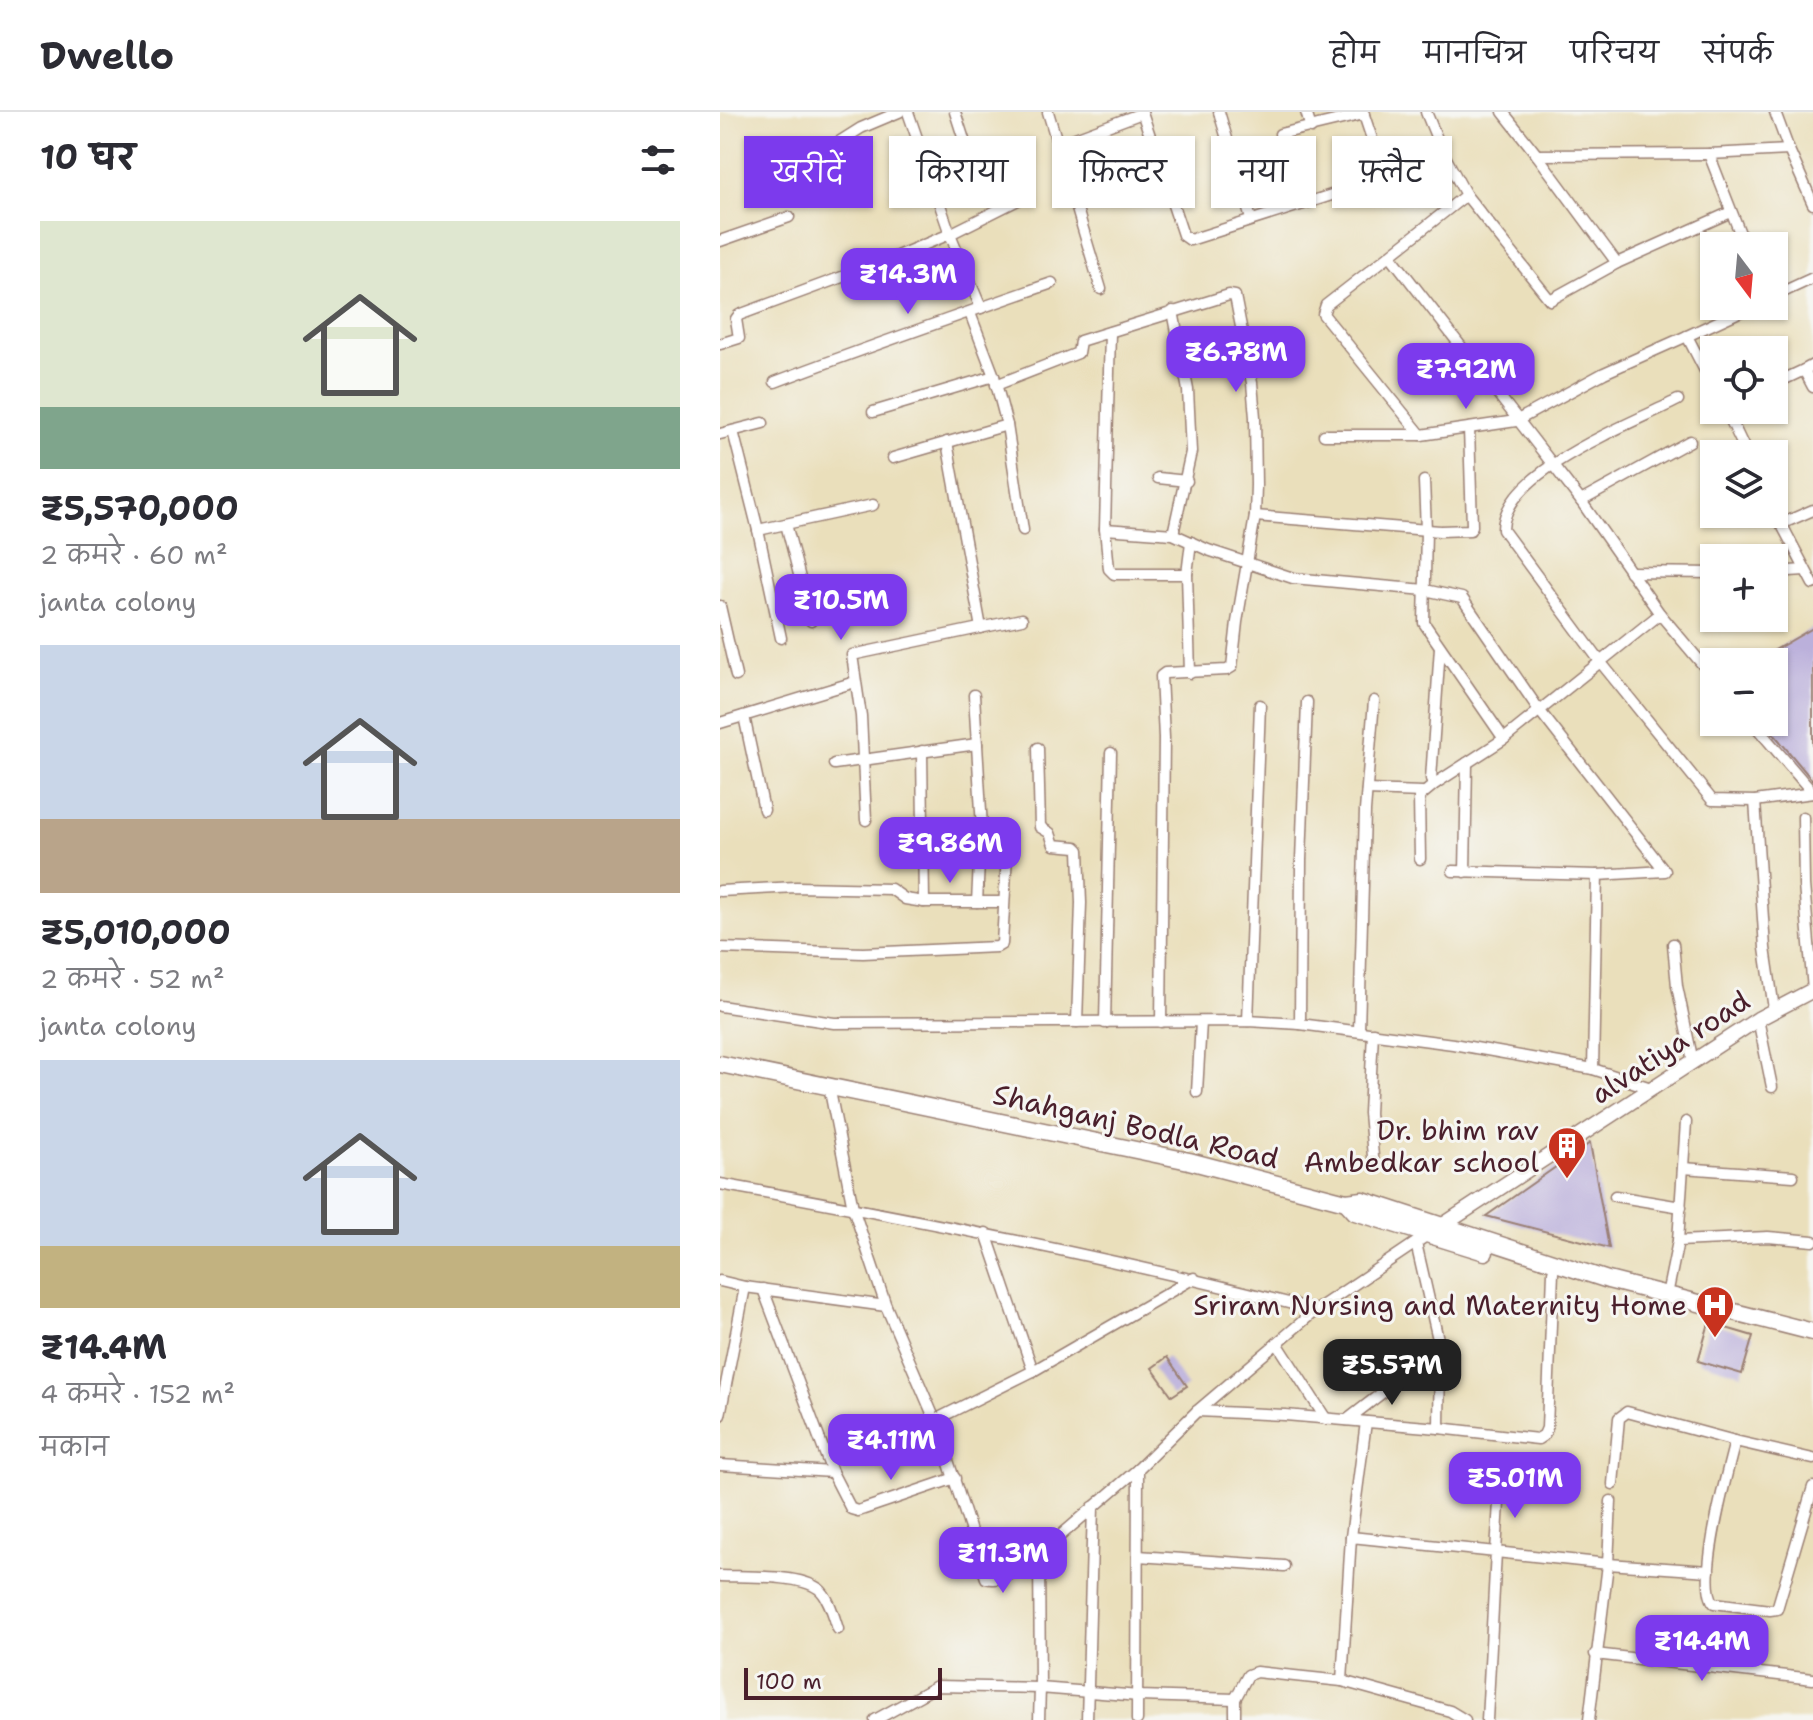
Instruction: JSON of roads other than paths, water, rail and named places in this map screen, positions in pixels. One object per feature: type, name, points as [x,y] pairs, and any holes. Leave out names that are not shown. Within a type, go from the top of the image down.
[{"type":"main road","name":"Shahganj Bodla Road","points":[[720,1064],[1189,1161],[1346,1202],[1355,1212],[1427,1235]]},
{"type":"main road","points":[[1427,1235],[1813,1342]]},
{"type":"main road","points":[[1427,1235],[1813,1332]]},
{"type":"street","points":[[848,136],[899,112]]},
{"type":"street","points":[[908,112],[950,234],[981,308]]},
{"type":"street","points":[[955,112],[963,136]]},
{"type":"street","points":[[1048,112],[1056,136]]},
{"type":"street","points":[[1219,112],[1251,219]]},
{"type":"street","points":[[1306,112],[1311,128]]},
{"type":"street","points":[[1426,112],[1442,151],[1466,195],[1550,300],[1617,263],[1731,212]]},
{"type":"street","points":[[1503,112],[1617,263]]},
{"type":"street","points":[[1775,112],[1813,204]]},
{"type":"street","points":[[1080,136],[1142,113],[1185,239],[1190,240],[1385,178],[1363,113],[1280,134]]},
{"type":"street","points":[[1537,155],[1709,154],[1789,150]]},
{"type":"street","points":[[1709,154],[1739,232]]},
{"type":"street","points":[[1421,435],[1322,311],[1466,195]]},
{"type":"street","points":[[720,344],[739,338],[736,319],[739,315],[880,263],[1002,208]]},
{"type":"street","points":[[1078,208],[1101,289]]},
{"type":"street","points":[[720,241],[789,217]]},
{"type":"street","points":[[1390,255],[1581,501],[1660,614],[1700,661]]},
{"type":"street","points":[[1788,290],[1813,278]]},
{"type":"street","points":[[775,382],[860,349],[1052,283]]},
{"type":"street","points":[[873,412],[995,381],[1078,353],[1079,342],[1173,311],[1235,296],[1252,383],[1255,516],[1232,667],[1227,670],[1165,673],[1161,676],[1164,738],[1161,1022]]},
{"type":"street","points":[[1173,311],[1188,390],[1191,428],[1187,481],[1173,534]]},
{"type":"street","points":[[970,313],[995,381],[1007,425],[1023,530]]},
{"type":"street","points":[[1324,435],[1421,435],[1516,421],[1604,373],[1722,320]]},
{"type":"street","points":[[1110,332],[1105,529],[1111,573],[1187,574]]},
{"type":"street","points":[[1687,336],[1700,361]]},
{"type":"street","points":[[1788,377],[1808,367],[1813,387]]},
{"type":"street","points":[[1678,400],[1551,464],[1527,483],[1506,512],[1503,530],[1602,664],[1712,800],[1755,801],[1813,793],[1764,736]]},
{"type":"street","points":[[720,434],[763,423]]},
{"type":"street","points":[[893,458],[1007,425]]},
{"type":"street","points":[[1255,516],[1426,530],[1471,529],[1469,428]]},
{"type":"street","points":[[733,431],[781,638]]},
{"type":"street","points":[[1581,501],[1690,441]]},
{"type":"street","points":[[947,442],[981,628]]},
{"type":"street","points":[[1158,478],[1187,481]]},
{"type":"street","points":[[1424,481],[1424,623],[1504,739]]},
{"type":"street","points":[[758,530],[873,505]]},
{"type":"street","points":[[1788,521],[1813,510]]},
{"type":"street","points":[[786,524],[811,621]]},
{"type":"street","points":[[1783,528],[1813,584]]},
{"type":"street","points":[[1105,529],[1173,534],[1247,564],[1293,578],[1425,590],[1462,598],[1539,710],[1665,871],[1597,875],[1459,872],[1467,763]]},
{"type":"street","points":[[1190,673],[1187,574],[1191,542]]},
{"type":"street","points":[[1788,571],[1805,570]]},
{"type":"street","points":[[1630,572],[1700,573]]},
{"type":"street","points":[[720,606],[736,676]]},
{"type":"street","points":[[1420,859],[1419,797],[1422,792],[1504,739],[1602,664],[1660,614]]},
{"type":"street","points":[[866,820],[861,716],[851,658],[854,653],[1022,619]]},
{"type":"street","points":[[1436,783],[1431,779],[1440,647]]},
{"type":"street","points":[[720,723],[855,682]]},
{"type":"street","points":[[974,695],[981,824],[977,902]]},
{"type":"street","points":[[1359,1031],[1367,790],[1374,701]]},
{"type":"street","points":[[1300,1024],[1301,860],[1307,702]]},
{"type":"street","points":[[1248,1021],[1260,705]]},
{"type":"street","points":[[744,716],[764,810]]},
{"type":"street","points":[[834,764],[977,744]]},
{"type":"street","points":[[1038,748],[1040,827],[1050,833],[1056,846],[1076,847],[1079,850],[1081,903],[1077,1022]]},
{"type":"street","points":[[922,751],[924,902]]},
{"type":"street","points":[[1105,1023],[1111,753]]},
{"type":"street","points":[[1367,790],[1422,792]]},
{"type":"street","points":[[1755,801],[1765,948],[1774,1009]]},
{"type":"street","points":[[1803,817],[1804,885],[1813,990]]},
{"type":"street","points":[[720,948],[863,953],[997,947],[1003,941],[1008,836],[1004,832],[985,831],[981,824]]},
{"type":"street","points":[[1593,1069],[1597,875]]},
{"type":"street","points":[[720,891],[796,887],[891,889],[905,899],[924,902],[1003,902]]},
{"type":"street","points":[[1673,944],[1677,986],[1693,1062]]},
{"type":"street","name":"alvatiya road","points":[[1427,1235],[1758,1019],[1813,990]]},
{"type":"street","points":[[720,1006],[834,1023],[1248,1021],[1300,1024],[1593,1069],[1654,1089]]},
{"type":"street","points":[[1758,1019],[1772,1087]]},
{"type":"street","points":[[1197,1092],[1201,1022]]},
{"type":"street","points":[[1373,1033],[1369,1113],[1374,1167]]},
{"type":"street","points":[[829,1086],[853,1208],[886,1306],[935,1420],[986,1578],[994,1580],[1013,1573],[1039,1554],[1138,1469],[1197,1411],[1316,1310],[1427,1235],[1440,1348],[1439,1428]]},
{"type":"street","points":[[1667,1295],[1678,1241],[1686,1122]]},
{"type":"street","points":[[1683,1168],[1793,1176]]},
{"type":"street","points":[[720,1184],[986,1233],[1194,1278],[1316,1310]]},
{"type":"street","points":[[1615,1196],[1681,1207]]},
{"type":"street","points":[[986,1233],[1033,1371]]},
{"type":"street","points":[[1678,1241],[1768,1237],[1813,1241]]},
{"type":"street","points":[[1197,1411],[1347,1420],[1538,1439],[1547,1428],[1553,1272]]},
{"type":"street","points":[[935,1420],[1033,1371],[1194,1278]]},
{"type":"street","points":[[720,1281],[886,1306]]},
{"type":"street","points":[[720,1415],[745,1287]]},
{"type":"street","points":[[763,1289],[832,1472],[854,1511],[955,1478]]},
{"type":"street","points":[[1277,1343],[1326,1419]]},
{"type":"street","points":[[1347,1420],[1440,1348]]},
{"type":"street","points":[[1613,1484],[1619,1418],[1627,1412],[1813,1459]]},
{"type":"street","points":[[1342,1681],[1351,1537],[1366,1422]]},
{"type":"street","points":[[1735,1441],[1714,1533],[1709,1571],[1710,1596],[1714,1603],[1777,1609],[1813,1487]]},
{"type":"street","points":[[720,1465],[832,1472]]},
{"type":"street","points":[[1137,1720],[1138,1469]]},
{"type":"street","points":[[1487,1720],[1500,1486]]},
{"type":"street","points":[[1589,1720],[1608,1564],[1611,1501]]},
{"type":"street","points":[[1087,1720],[1093,1507]]},
{"type":"street","points":[[1351,1537],[1608,1564],[1709,1571]]},
{"type":"street","points":[[1039,1554],[1039,1720]]},
{"type":"street","points":[[1138,1556],[1284,1566]]},
{"type":"street","points":[[720,1576],[793,1580],[817,1587],[824,1595],[838,1629]]},
{"type":"street","points":[[1595,1654],[1813,1679]]},
{"type":"street","points":[[1235,1720],[1235,1699],[1248,1675],[1256,1672],[1342,1681],[1465,1720]]},
{"type":"street","points":[[875,1720],[937,1686],[1040,1688],[1139,1696],[1235,1699]]},
{"type":"place","name":"Dr. bhim rav Ambedkar school","points":[[1567,1180]]},
{"type":"place","name":"Sriram Nursing and Maternity Home","points":[[1715,1339]]}]
